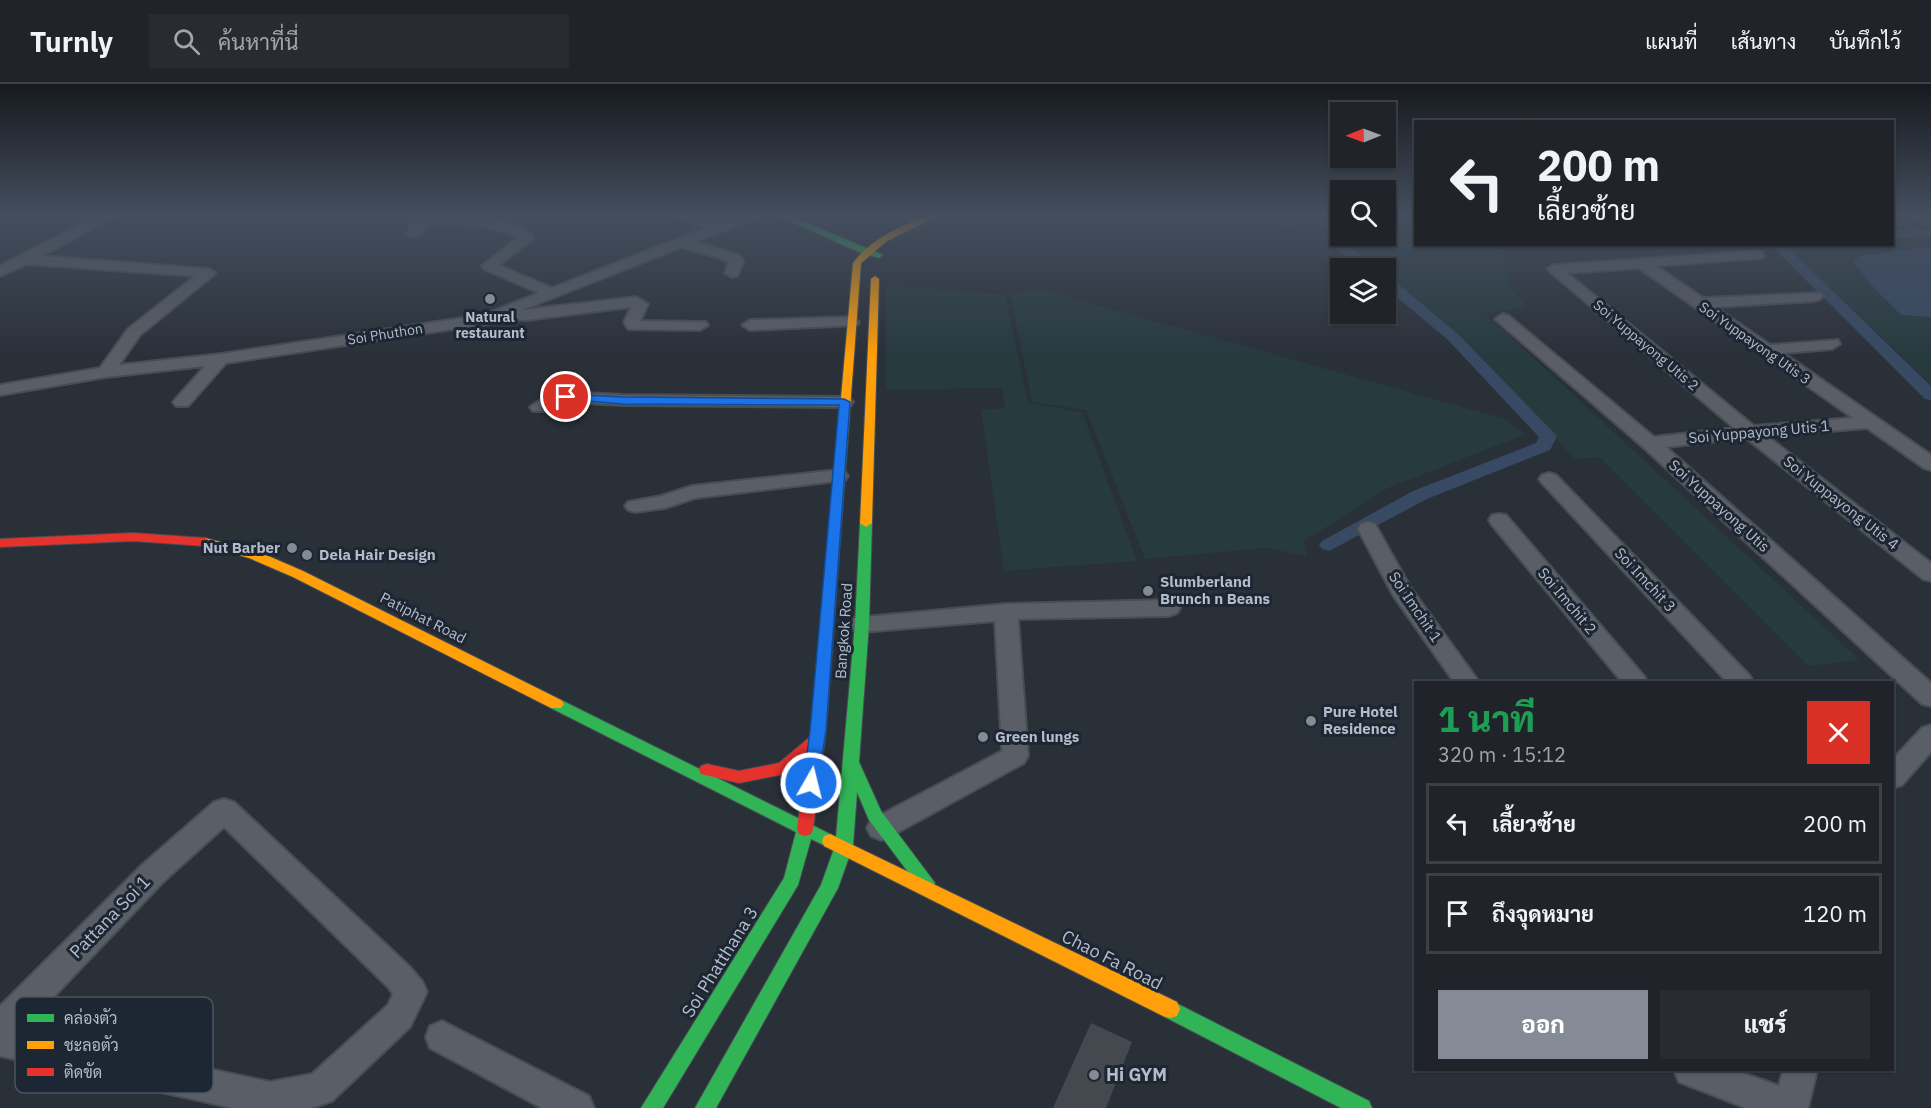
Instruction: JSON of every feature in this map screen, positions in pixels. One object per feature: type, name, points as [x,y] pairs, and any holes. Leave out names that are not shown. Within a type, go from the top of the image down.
[{"type":"main road","name":"Bangkok Road","points":[[805,828],[817,739],[858,262]]},
{"type":"main road","name":"Bangkok Road","points":[[844,846],[862,624],[876,262]]},
{"type":"main road","name":"Patiphat Road","points":[[0,543],[120,538],[208,543],[237,550],[338,594],[668,761],[844,846]]},
{"type":"main road","points":[[668,761],[739,777],[783,769],[817,739]]},
{"type":"main road","points":[[851,760],[863,796],[881,828],[935,893]]},
{"type":"main road","name":"Soi Phatthana 3","points":[[651,1108],[792,880],[805,828]]},
{"type":"main road","points":[[705,1108],[829,888],[844,846]]},
{"type":"main road","name":"Chao Fa Road","points":[[844,846],[1362,1108]]},
{"type":"street","points":[[0,272],[19,262]]},
{"type":"street","points":[[61,262],[209,273],[134,332],[106,372]]},
{"type":"street","points":[[496,262],[489,267],[550,292]]},
{"type":"street","name":"Soi Phuthon","points":[[0,390],[106,372],[221,359],[486,319],[630,262]]},
{"type":"street","points":[[732,273],[737,262]]},
{"type":"street","points":[[1642,263],[1659,262]]},
{"type":"street","name":"Soi Yuppayong Utis 3","points":[[1642,263],[1931,464]]},
{"type":"street","name":"Soi Yuppayong Utis 2","points":[[1642,263],[1554,269],[1750,432]]},
{"type":"street","points":[[1699,303],[1815,296]]},
{"type":"street","points":[[503,312],[510,315],[526,315],[636,302],[640,304],[632,322],[634,326],[700,325]]},
{"type":"street","name":"Soi Yuppayong Utis","points":[[1503,319],[1650,443],[1931,697]]},
{"type":"street","points":[[750,326],[851,322]]},
{"type":"street","points":[[1765,350],[1833,344]]},
{"type":"street","points":[[182,402],[221,359]]},
{"type":"street","points":[[539,407],[554,399],[566,397],[623,400],[844,402]]},
{"type":"street","name":"Soi Yuppayong Utis 1","points":[[1650,443],[1868,422]]},
{"type":"street","name":"Soi Yuppayong Utis 4","points":[[1750,432],[1931,574]]},
{"type":"street","points":[[635,506],[665,502],[692,492],[838,476]]},
{"type":"street","name":"Soi Imchit 3","points":[[1549,479],[1739,681]]},
{"type":"street","name":"Soi Imchit 2","points":[[1499,520],[1634,681]]},
{"type":"street","name":"Soi Imchit 1","points":[[1368,529],[1401,590],[1466,681]]},
{"type":"street","points":[[862,624],[1006,612],[1169,608]]},
{"type":"street","points":[[881,828],[1015,756],[1006,612]]},
{"type":"street","points":[[1894,776],[1931,735]]},
{"type":"street","name":"Pattana Soi 1","points":[[31,997],[152,874],[224,810],[399,977],[411,992],[399,1016],[320,1089],[270,1099],[213,1087]]},
{"type":"street","name":"Pattana Soi 1","points":[[0,1029],[15,1014]]},
{"type":"street","points":[[442,1036],[577,1108]]},
{"type":"street","name":"Pattana Soi 1","points":[[0,1040],[15,1043]]},
{"type":"street","points":[[1694,1071],[1791,1108],[1800,1071]]},
{"type":"green space","points":[[1396,262],[1504,262],[1509,286],[1528,307],[1486,314],[1860,660],[1809,666],[1600,457],[1575,459],[1460,337],[1396,284]]},
{"type":"green space","points":[[1801,262],[1931,262],[1931,384]]},
{"type":"green space","points":[[886,286],[1005,295],[1028,403],[1082,412],[1137,561],[1004,571],[981,410],[1005,408],[1002,388],[886,390]]},
{"type":"green space","points":[[1040,289],[1505,419],[1526,434],[1388,488],[1304,541],[1307,556],[1266,548],[1145,559],[1086,410],[1032,402],[1010,294]]},
{"type":"water","points":[[1854,262],[1931,262],[1931,317],[1901,315],[1874,288]]},
{"type":"building","name":"Hi GYM","points":[[1091,1023],[1132,1042],[1106,1108],[1053,1108]]},
{"type":"waterway","points":[[1794,262],[1931,395]]},
{"type":"waterway","points":[[1329,545],[1420,495],[1544,446],[1548,436],[1453,337],[1396,289]]},
{"type":"traffic: fast","points":[[705,1108],[829,888],[844,846],[862,624],[866,523]]},
{"type":"traffic: fast","points":[[556,704],[830,841]]},
{"type":"traffic: fast","points":[[853,766],[875,815],[926,883]]},
{"type":"traffic: fast","points":[[651,1108],[792,880],[805,829]]},
{"type":"traffic: fast","points":[[1170,1009],[1362,1108]]},
{"type":"traffic: slow","points":[[833,555],[858,262]]},
{"type":"traffic: slow","points":[[866,523],[875,279]]},
{"type":"traffic: slow","points":[[205,542],[254,555],[298,574],[556,704]]},
{"type":"traffic: slow","points":[[830,841],[1170,1009]]},
{"type":"traffic: jam","points":[[0,543],[133,537],[205,542]]},
{"type":"traffic: jam","points":[[805,829],[818,731],[833,555]]},
{"type":"traffic: jam","points":[[707,770],[739,777],[783,769],[817,739]]},
{"type":"place","name":"Natural restaurant","points":[[490,299]]},
{"type":"place","name":"Nut Barber","points":[[292,548]]},
{"type":"place","name":"Dela Hair Design","points":[[307,555]]},
{"type":"place","name":"Slumberland Brunch n Beans","points":[[1148,591]]},
{"type":"place","name":"Pure Hotel Residence","points":[[1311,721]]},
{"type":"place","name":"Green lungs","points":[[983,737]]},
{"type":"place","name":"Hi GYM","points":[[1094,1075]]},
{"type":"route","points":[[566,397],[623,400],[844,402],[818,731],[811,783]]}]
